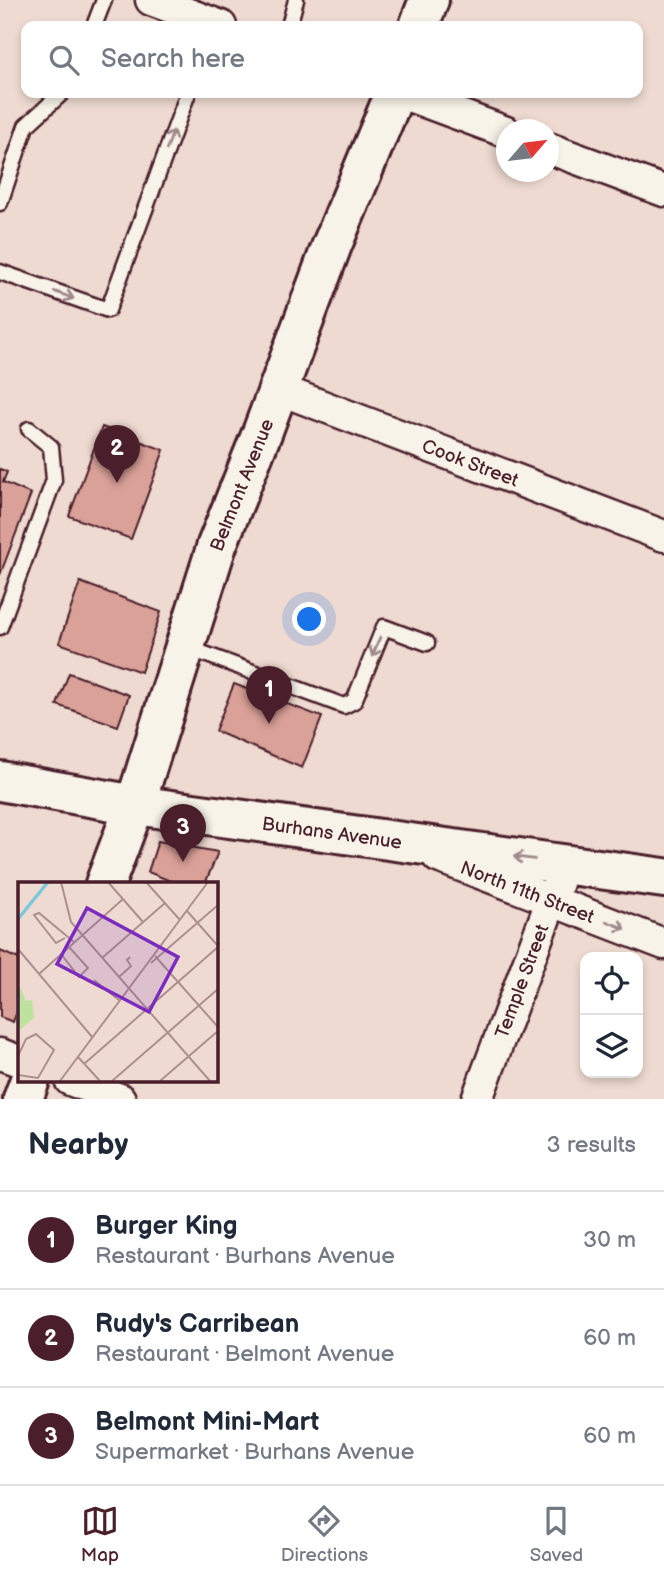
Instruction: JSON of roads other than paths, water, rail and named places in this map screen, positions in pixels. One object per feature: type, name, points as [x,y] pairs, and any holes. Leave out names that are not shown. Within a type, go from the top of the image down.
[{"type":"main road","points":[[421,21],[429,0]]},
{"type":"main road","name":"Belmont Avenue","points":[[106,882],[135,805],[217,545],[331,245],[392,98]]},
{"type":"main road","name":"Burhans Avenue","points":[[0,781],[135,805],[664,878]]},
{"type":"main road","points":[[23,1099],[29,1082]]},
{"type":"street","points":[[151,0],[205,21]]},
{"type":"street","points":[[414,98],[496,128]]},
{"type":"street","points":[[559,152],[664,191]]},
{"type":"street","name":"Cook Street","points":[[278,389],[664,536]]},
{"type":"street","name":"North 11th Street","points":[[392,840],[664,944]]},
{"type":"street","name":"Temple Street","points":[[477,1099],[565,863]]},
{"type":"street","points":[[0,1054],[18,1061]]},
{"type":"street","points":[[75,1082],[120,1099]]},
{"type":"lane","points":[[96,21],[104,0]]},
{"type":"lane","points":[[290,21],[296,0]]},
{"type":"lane","points":[[0,203],[26,126],[57,98]]},
{"type":"lane","points":[[0,272],[107,310],[186,98]]},
{"type":"lane","points":[[0,627],[54,480],[51,447],[29,429]]},
{"type":"lane","points":[[186,647],[344,706],[354,701],[384,627],[427,643]]},
{"type":"place","name":"Rudy's Carribean","points":[[117,483]]},
{"type":"place","name":"Burger King","points":[[269,724]]},
{"type":"place","name":"Belmont Mini-Mart","points":[[183,862]]}]
